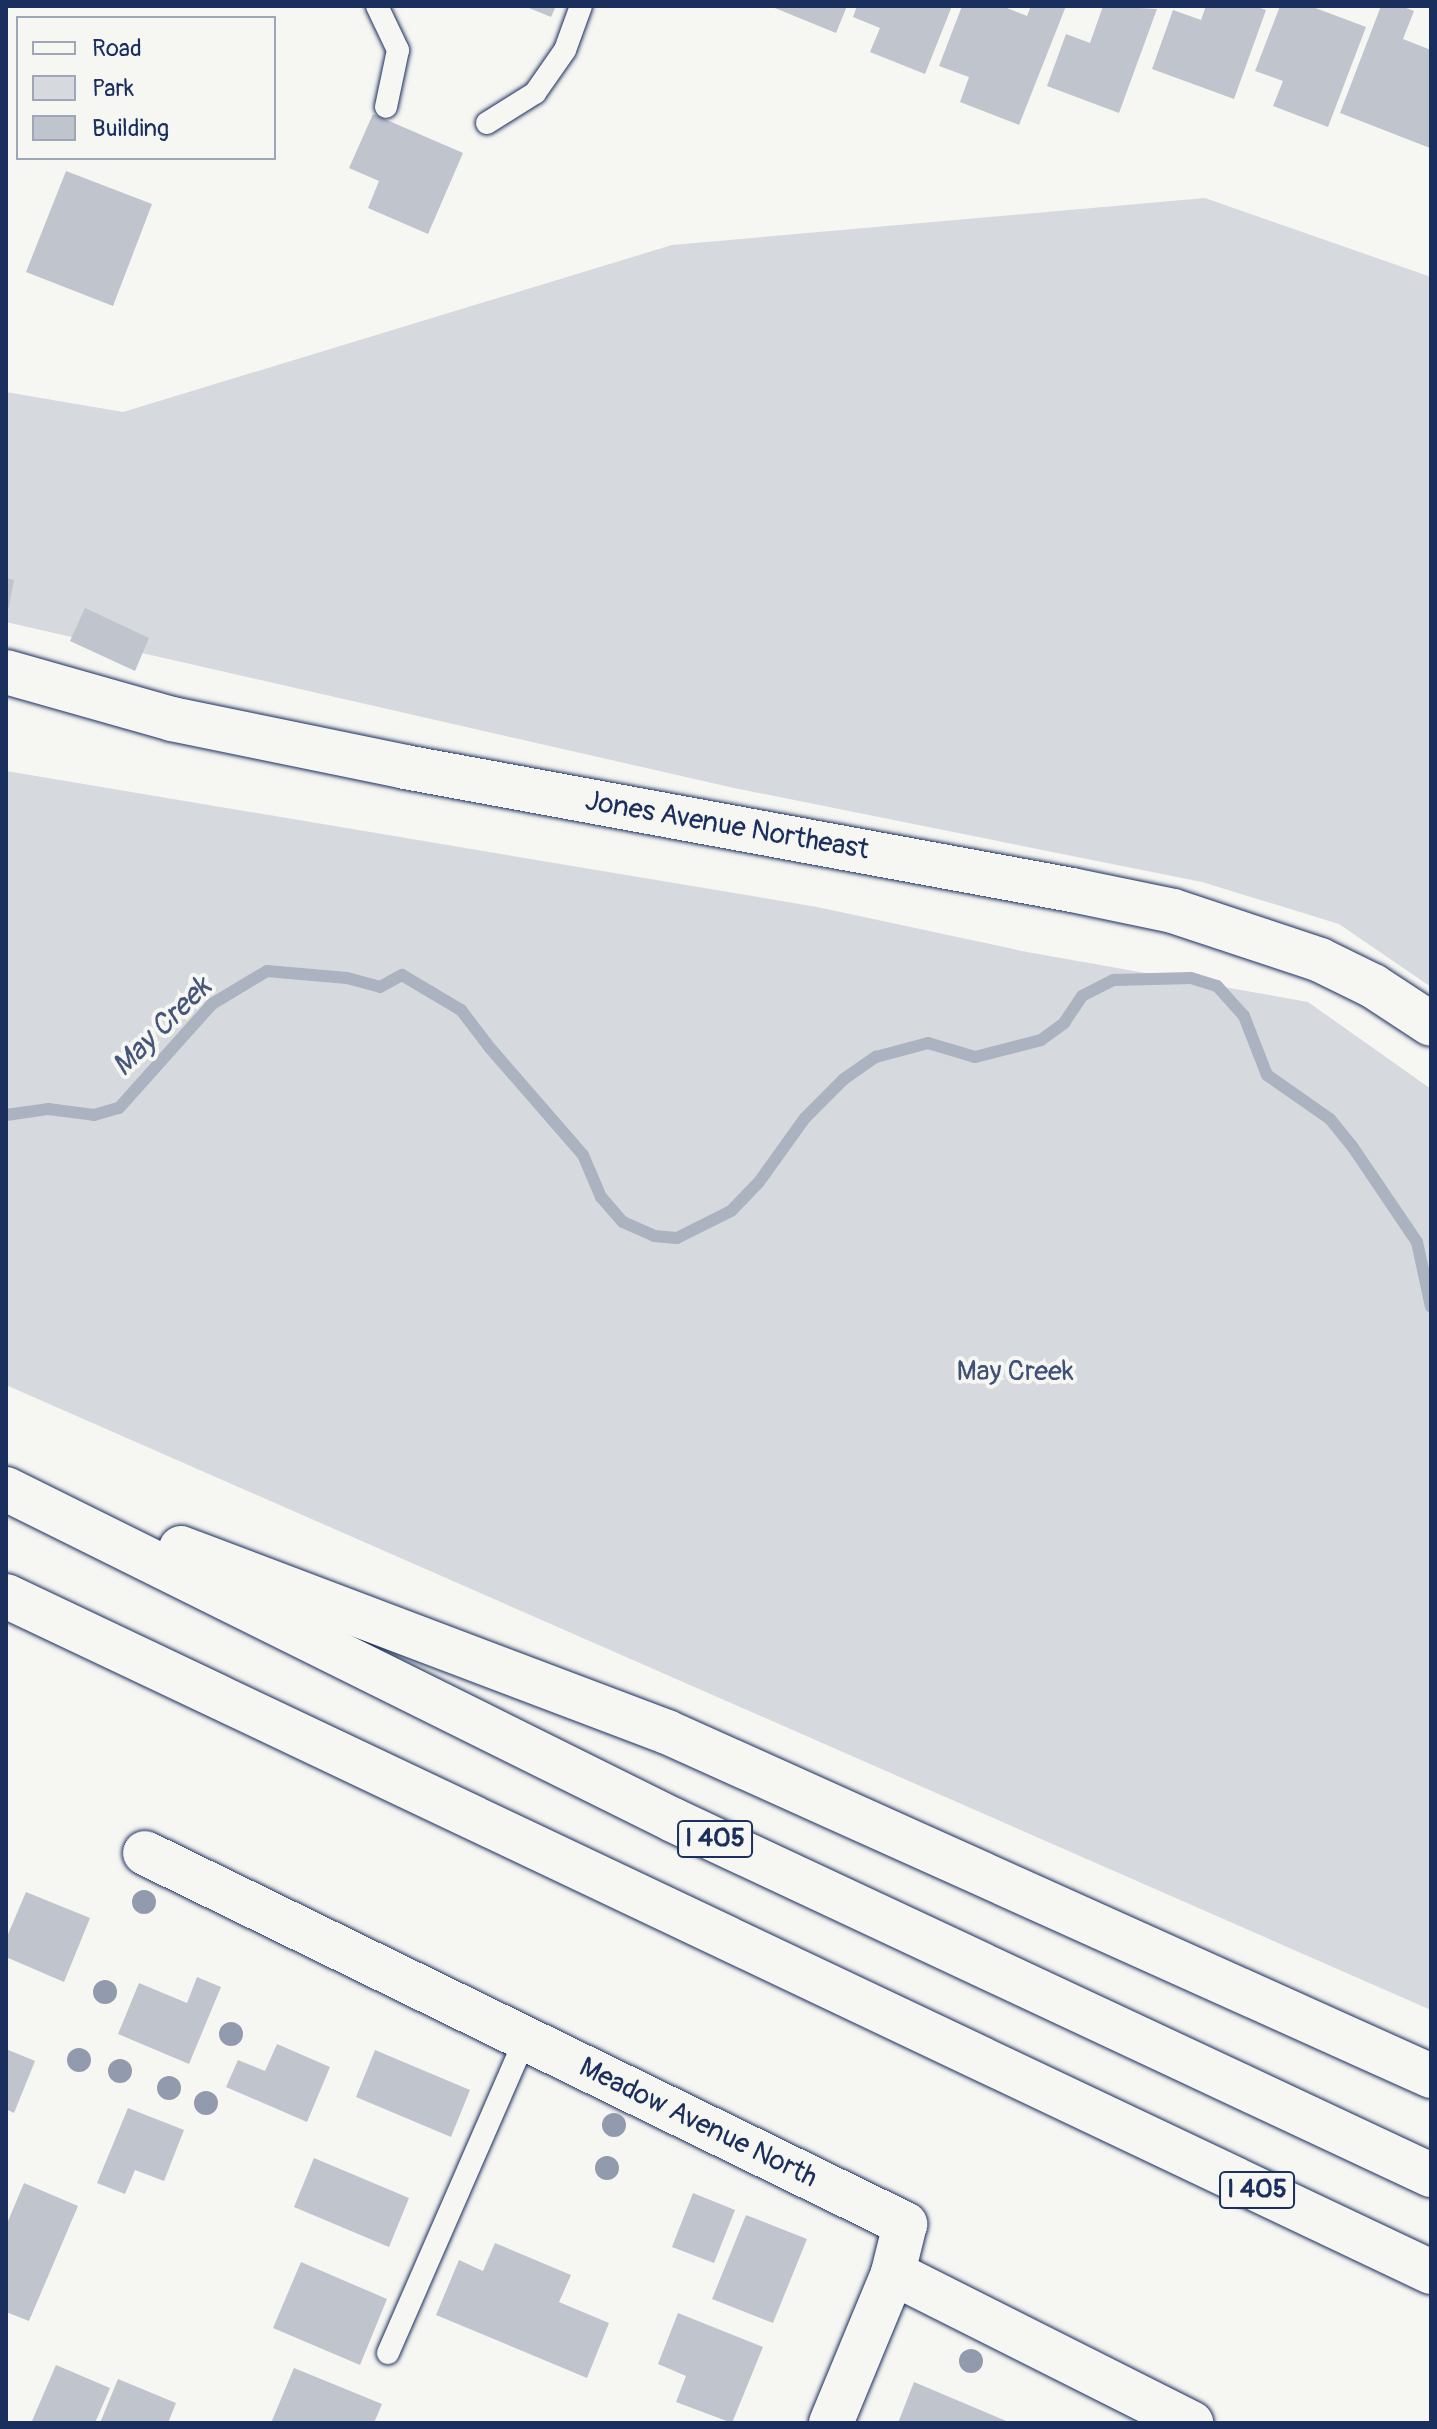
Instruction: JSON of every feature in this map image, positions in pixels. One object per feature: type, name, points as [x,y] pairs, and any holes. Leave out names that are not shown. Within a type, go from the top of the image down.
[{"type":"main road","name":"Jones Avenue Northeast","points":[[6,672],[172,719],[1173,911],[1320,960],[1373,986],[1431,1024]]},
{"type":"main road","points":[[6,1481],[667,1732],[1431,2076]]},
{"type":"main road","name":"I 405","points":[[6,1489],[673,1820],[1431,2175]]},
{"type":"main road","name":"I 405","points":[[6,1596],[1431,2272]]},
{"type":"main road","name":"Meadow Avenue North","points":[[145,1853],[905,2224],[893,2273]]},
{"type":"main road","points":[[1082,2108],[1431,2300]]},
{"type":"main road","points":[[831,2423],[893,2273],[1191,2423]]},
{"type":"lane","points":[[377,6],[398,50],[386,107]]},
{"type":"lane","points":[[487,123],[535,93],[565,50],[581,6]]},
{"type":"lane","points":[[388,2353],[525,2039]]},
{"type":"green space","points":[[1205,198],[1431,277],[1431,987],[1339,924],[1202,882],[734,788],[6,622],[6,392],[123,412],[672,245]]},
{"type":"green space","name":"May Creek","points":[[6,771],[817,907],[1027,952],[1308,1002],[1431,1089],[1431,2010],[6,1385]]},
{"type":"building","points":[[524,6],[556,6],[551,17]]},
{"type":"building","points":[[770,6],[847,6],[836,33]]},
{"type":"building","points":[[857,6],[952,6],[925,74],[870,52],[880,28],[853,17]]},
{"type":"building","points":[[962,6],[1002,6],[1027,16],[1031,6],[1066,6],[1019,125],[960,102],[969,77],[939,66]]},
{"type":"building","points":[[1103,6],[1157,9],[1119,113],[1047,86],[1066,34],[1090,43]]},
{"type":"building","points":[[1206,6],[1255,6],[1266,10],[1234,99],[1152,69],[1173,10],[1201,20]]},
{"type":"building","points":[[1280,6],[1310,6],[1366,27],[1328,127],[1273,106],[1283,81],[1255,71]]},
{"type":"building","points":[[1381,6],[1401,6],[1414,11],[1403,39],[1431,50],[1430,148],[1340,113]]},
{"type":"building","points":[[373,114],[463,153],[428,234],[368,208],[379,181],[349,168]]},
{"type":"building","points":[[66,171],[152,204],[113,306],[26,272]]},
{"type":"building","points":[[6,578],[14,580],[7,615],[6,615]]},
{"type":"building","points":[[85,608],[149,638],[135,671],[70,641]]},
{"type":"building","points":[[26,1892],[90,1918],[64,1982],[6,1957],[6,1939]]},
{"type":"building","points":[[197,1977],[221,1987],[189,2064],[118,2034],[139,1983],[187,2003]]},
{"type":"building","points":[[277,2044],[330,2067],[307,2122],[226,2087],[238,2060],[265,2071]]},
{"type":"building","points":[[6,2049],[35,2061],[14,2113],[6,2109]]},
{"type":"building","points":[[375,2050],[470,2090],[451,2137],[356,2097]]},
{"type":"building","points":[[128,2108],[184,2130],[164,2181],[135,2170],[125,2194],[97,2183]]},
{"type":"building","points":[[314,2158],[409,2198],[389,2247],[294,2207]]},
{"type":"building","points":[[24,2183],[78,2206],[29,2321],[6,2312],[6,2226]]},
{"type":"building","points":[[693,2193],[735,2210],[714,2263],[672,2247]]},
{"type":"building","points":[[746,2215],[807,2239],[773,2323],[712,2299]]},
{"type":"building","points":[[495,2243],[571,2275],[559,2302],[609,2323],[587,2378],[436,2315],[459,2260],[483,2271]]},
{"type":"building","points":[[301,2262],[387,2299],[360,2365],[273,2328]]},
{"type":"building","points":[[678,2313],[763,2347],[732,2423],[676,2402],[686,2376],[658,2364]]},
{"type":"building","points":[[56,2365],[110,2388],[95,2423],[32,2421]]},
{"type":"building","points":[[294,2368],[382,2404],[374,2423],[271,2423]]},
{"type":"building","points":[[118,2379],[176,2403],[168,2423],[100,2423]]},
{"type":"building","points":[[914,2382],[1011,2423],[898,2423]]},
{"type":"waterway","name":"May Creek","points":[[6,1115],[48,1109],[94,1115],[119,1108],[212,1004],[267,971],[347,978],[380,987],[402,975],[461,1010],[583,1155],[601,1197],[623,1222],[654,1236],[677,1238],[731,1211],[759,1182],[805,1118],[844,1079],[876,1057],[928,1043],[975,1057],[1041,1040],[1064,1023],[1082,996],[1114,980],[1191,978],[1217,986],[1244,1016],[1267,1075],[1330,1119],[1352,1146],[1417,1242],[1431,1307]]}]
